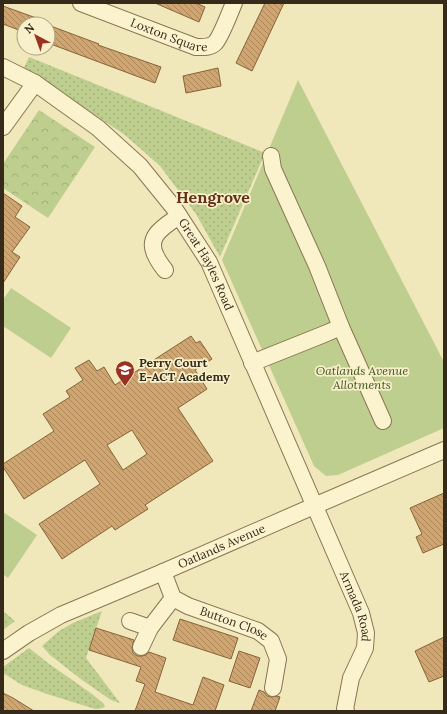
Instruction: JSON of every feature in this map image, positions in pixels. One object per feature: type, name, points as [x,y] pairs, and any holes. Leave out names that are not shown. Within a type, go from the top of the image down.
[{"type":"street","name":"Loxton Square","points":[[81,3],[196,47],[206,48],[214,44],[234,3]]},
{"type":"street","name":"Great Hayles Road","points":[[3,67],[35,83],[98,128],[140,166],[174,208],[209,262],[314,506]]},
{"type":"street","points":[[3,127],[35,83]]},
{"type":"street","points":[[271,156],[273,169],[317,266],[341,327],[383,421]]},
{"type":"street","points":[[165,270],[154,251],[154,239],[162,228],[178,216]]},
{"type":"street","points":[[252,363],[341,327]]},
{"type":"street","name":"Oatlands Avenue","points":[[3,651],[61,615],[444,450]]},
{"type":"street","name":"Armada Road","points":[[314,506],[361,613],[366,633],[365,648],[351,678],[345,709],[346,711]]},
{"type":"street","points":[[141,647],[150,628],[173,598],[163,572]]},
{"type":"street","name":"Button Close","points":[[173,598],[188,606],[258,631],[271,641],[278,659],[273,688]]},
{"type":"street","points":[[130,620],[150,628]]},
{"type":"green space","points":[[29,57],[265,153],[220,257],[196,214],[160,166],[125,135],[59,91],[22,72]]},
{"type":"green space","name":"Oatlands Avenue Allotments","points":[[298,80],[444,362],[444,428],[338,475],[326,476],[314,466],[222,260]]},
{"type":"green space","points":[[39,110],[95,147],[48,218],[3,188],[3,164]]},
{"type":"green space","points":[[11,288],[71,328],[51,358],[3,326],[3,300]]},
{"type":"green space","points":[[3,512],[37,535],[8,578],[3,574]]},
{"type":"green space","points":[[3,611],[15,621],[3,630]]},
{"type":"green space","points":[[102,611],[86,658],[120,703],[111,700],[82,680],[50,655],[42,646],[59,631],[73,623]]},
{"type":"green space","points":[[29,648],[92,694],[104,704],[105,707],[95,709],[47,694],[22,685],[3,673],[3,667]]},
{"type":"building","points":[[155,3],[196,3],[205,7],[199,22]]},
{"type":"building","points":[[265,3],[284,3],[252,71],[236,63]]},
{"type":"building","points":[[3,6],[31,16],[16,16],[16,29],[3,24]]},
{"type":"building","points":[[56,28],[99,44],[98,45],[161,67],[155,83],[56,46]]},
{"type":"building","points":[[218,68],[221,86],[186,93],[183,76]]},
{"type":"building","points":[[3,193],[22,206],[15,217],[30,227],[12,252],[20,257],[3,283]]},
{"type":"building","points":[[191,336],[196,343],[200,341],[212,359],[195,370],[207,389],[178,408],[213,461],[145,505],[148,509],[115,530],[112,526],[62,559],[39,524],[100,484],[85,460],[24,499],[3,467],[3,464],[54,431],[43,414],[70,397],[66,391],[83,380],[75,368],[89,360],[97,371],[104,367],[115,385]],"holes":[[[132,430],[147,454],[123,470],[107,445]]]},
{"type":"building","points":[[444,493],[444,544],[423,553],[416,537],[422,534],[410,508]]},
{"type":"building","points":[[180,619],[238,638],[231,659],[173,640]]},
{"type":"building","points":[[96,628],[134,640],[132,648],[133,653],[137,656],[146,655],[149,652],[166,658],[155,692],[193,705],[203,677],[224,685],[215,711],[135,711],[145,684],[136,681],[141,667],[89,650]]},
{"type":"building","points":[[444,637],[444,676],[429,682],[415,651]]},
{"type":"building","points":[[239,651],[260,658],[250,688],[229,681]]},
{"type":"building","points":[[259,690],[264,692],[267,696],[280,697],[275,711],[251,711]]},
{"type":"building","points":[[3,693],[13,698],[34,711],[3,711]]},
{"type":"place","name":"Perry Court E-ACT Academy","points":[[125,387]]},
{"type":"district","name":"Hengrove","points":[[213,197]]}]
